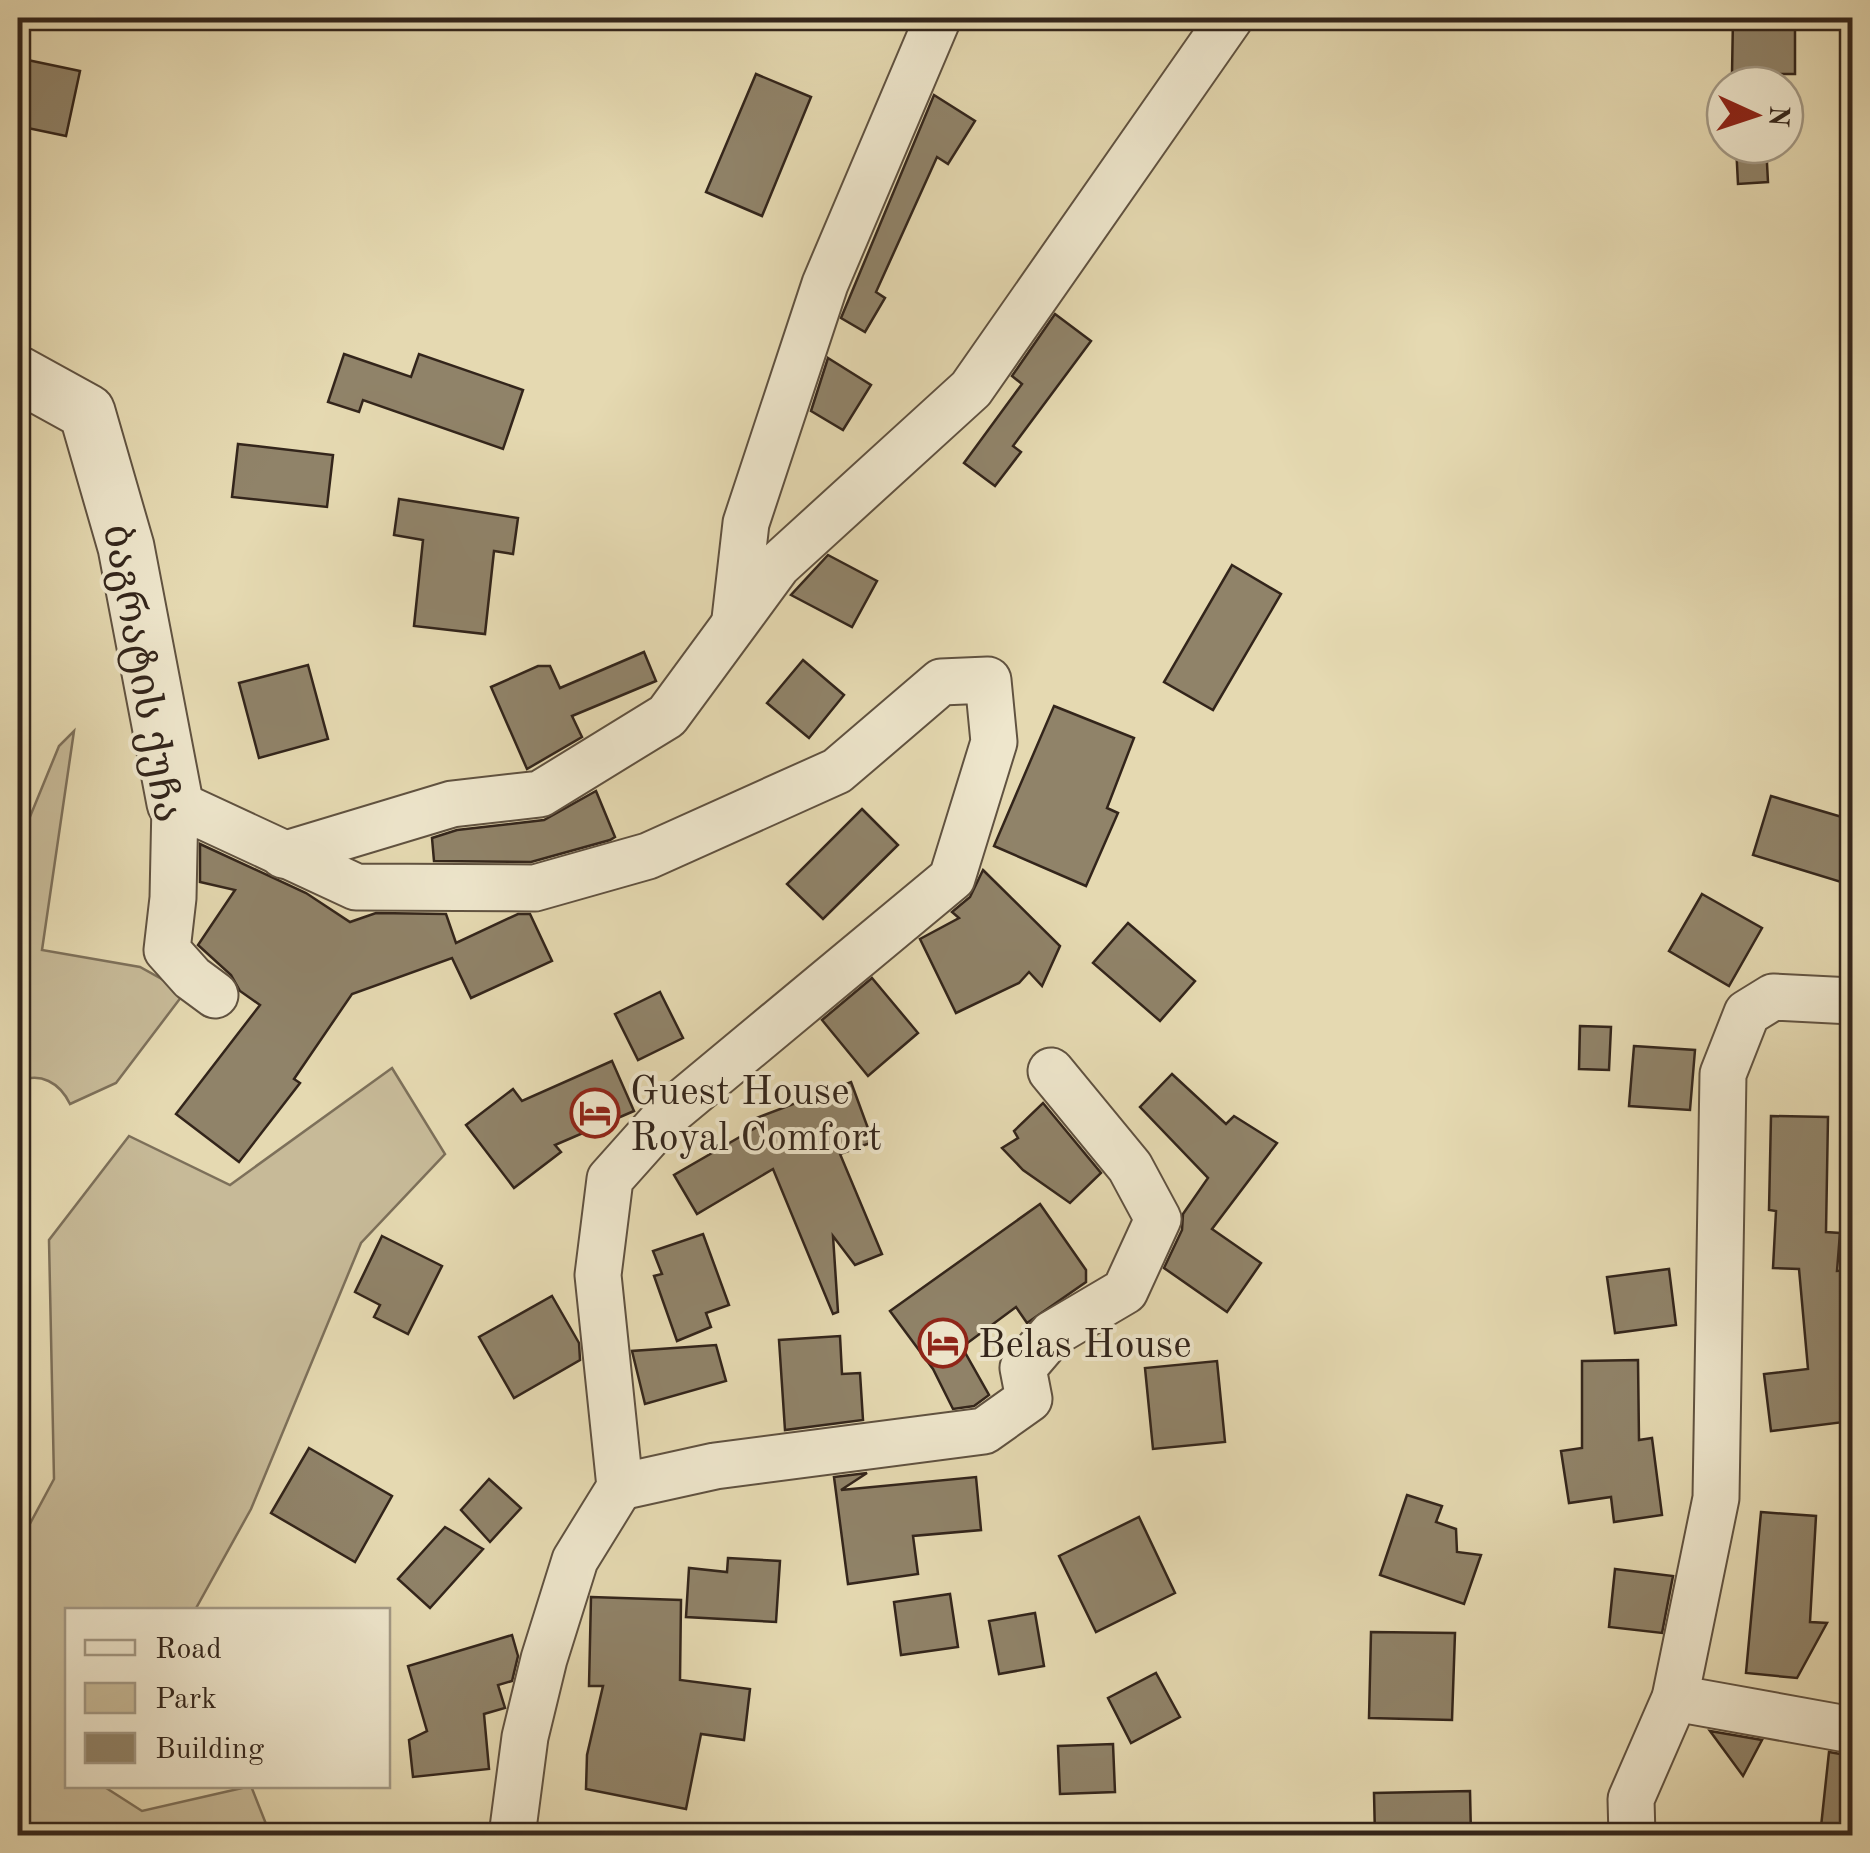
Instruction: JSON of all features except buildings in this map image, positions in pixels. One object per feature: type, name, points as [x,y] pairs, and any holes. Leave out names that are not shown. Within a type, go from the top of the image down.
[{"type":"street","points":[[735,619],[746,523],[818,302],[938,18]]},
{"type":"street","points":[[283,855],[452,804],[540,794],[667,716],[778,565],[971,389],[1230,18]]},
{"type":"street","name":"ბაგრატის ქუჩა","points":[[18,374],[87,412],[126,547],[175,803],[173,898],[167,950],[192,978],[215,995]]},
{"type":"street","points":[[175,803],[356,887],[535,888],[648,856],[836,771],[941,682],[988,680],[994,742],[952,878],[668,1114],[610,1179],[598,1275],[620,1487],[575,1560],[544,1659],[525,1737],[512,1836]]},
{"type":"street","points":[[1632,1836],[1631,1800],[1676,1698],[1716,1498],[1723,1074],[1747,1013],[1773,997],[1852,1001]]},
{"type":"street","points":[[620,1487],[715,1466],[984,1431],[1029,1399],[1022,1368],[1052,1334],[1125,1291],[1158,1219],[1130,1167],[1051,1071]]},
{"type":"street","points":[[1676,1698],[1852,1730]]},
{"type":"green space","points":[[74,731],[42,950],[140,967],[185,992],[116,1083],[70,1104],[61,1090],[48,1081],[34,1078],[18,1082],[18,846],[59,746]]},
{"type":"green space","points":[[392,1068],[445,1154],[361,1243],[251,1509],[196,1608],[65,1608],[65,1788],[106,1788],[142,1811],[252,1788],[270,1834],[18,1835],[18,1546],[54,1479],[49,1240],[129,1136],[230,1185]]},
{"type":"place","name":"Guest House Royal Comfort","points":[[595,1113]]},
{"type":"place","name":"Belas House","points":[[943,1343]]}]
